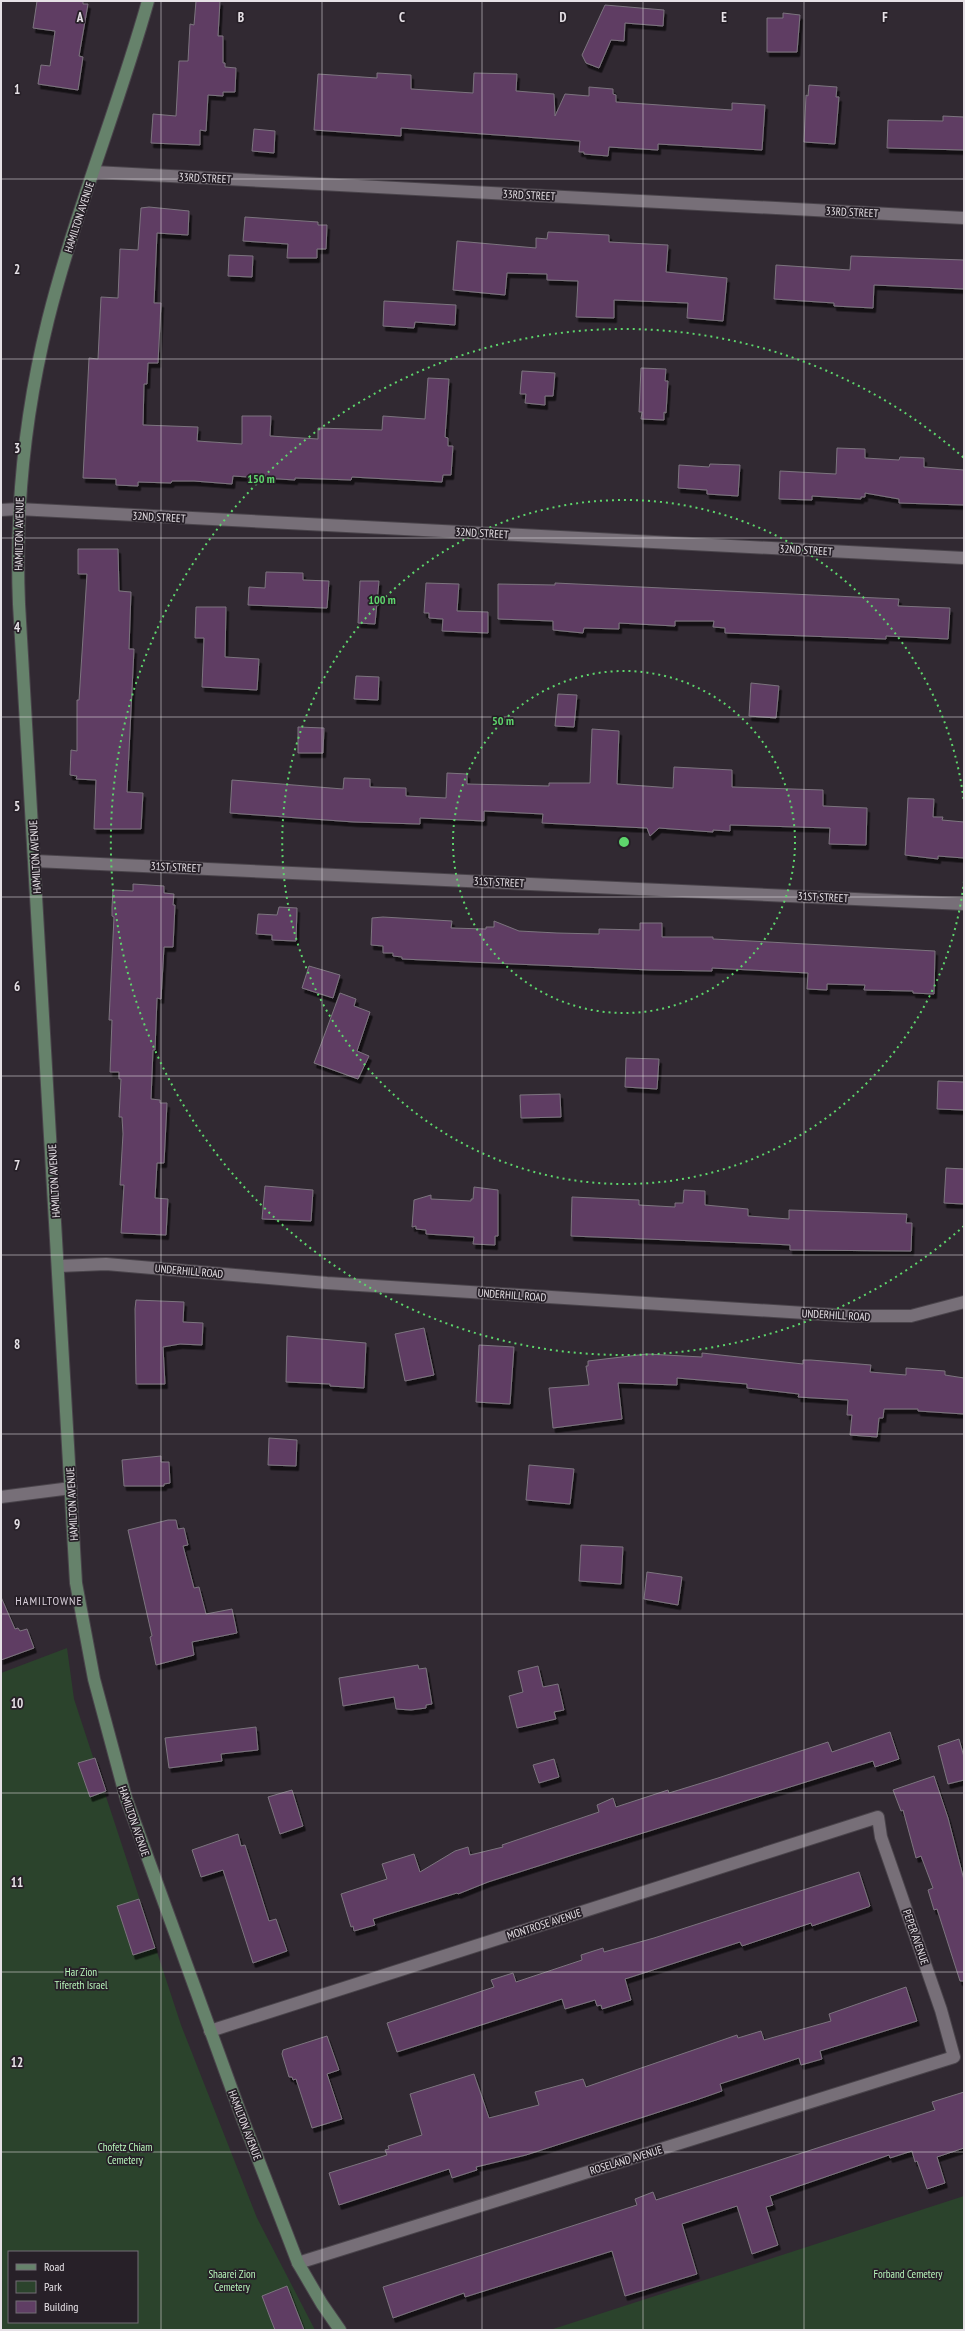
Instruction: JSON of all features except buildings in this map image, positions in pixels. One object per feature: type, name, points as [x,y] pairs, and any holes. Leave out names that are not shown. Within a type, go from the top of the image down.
[{"type":"street","name":"HAMILTON AVENUE","points":[[148,1],[131,61],[58,285],[40,356],[28,422],[18,510],[19,604],[59,1266],[76,1583],[94,1679],[126,1798],[210,2031],[298,2263],[322,2304],[340,2330]]},
{"type":"street","name":"33RD STREET","points":[[94,172],[964,218]]},
{"type":"street","name":"32ND STREET","points":[[1,510],[964,558]]},
{"type":"street","name":"31ST STREET","points":[[35,861],[964,904]]},
{"type":"street","name":"UNDERHILL ROAD","points":[[59,1266],[106,1264],[327,1283],[852,1316],[911,1316],[964,1302]]},
{"type":"street","points":[[1,1497],[71,1488]]},
{"type":"street","name":"MONTROSE AVENUE","points":[[210,2031],[878,1817]]},
{"type":"street","name":"PEPER AVENUE","points":[[878,1817],[881,1837],[941,2010],[954,2057]]},
{"type":"street","name":"ROSELAND AVENUE","points":[[298,2263],[954,2057]]},
{"type":"green space","points":[[67,1648],[74,1699],[181,2025],[257,2218],[315,2330],[1,2330],[1,1673]]},
{"type":"green space","name":"Forband Cemetery","points":[[964,2196],[964,2330],[550,2330]]},
{"type":"district","name":"HAMILTOWNE","points":[[49,1600]]},
{"type":"park label","name":"Har Zion Tifereth Israel","points":[[81,1978]]},
{"type":"park label","name":"Chofetz Chiam Cemetery","points":[[125,2153]]},
{"type":"park label","name":"Shaarei Zion Cemetery","points":[[232,2280]]}]
